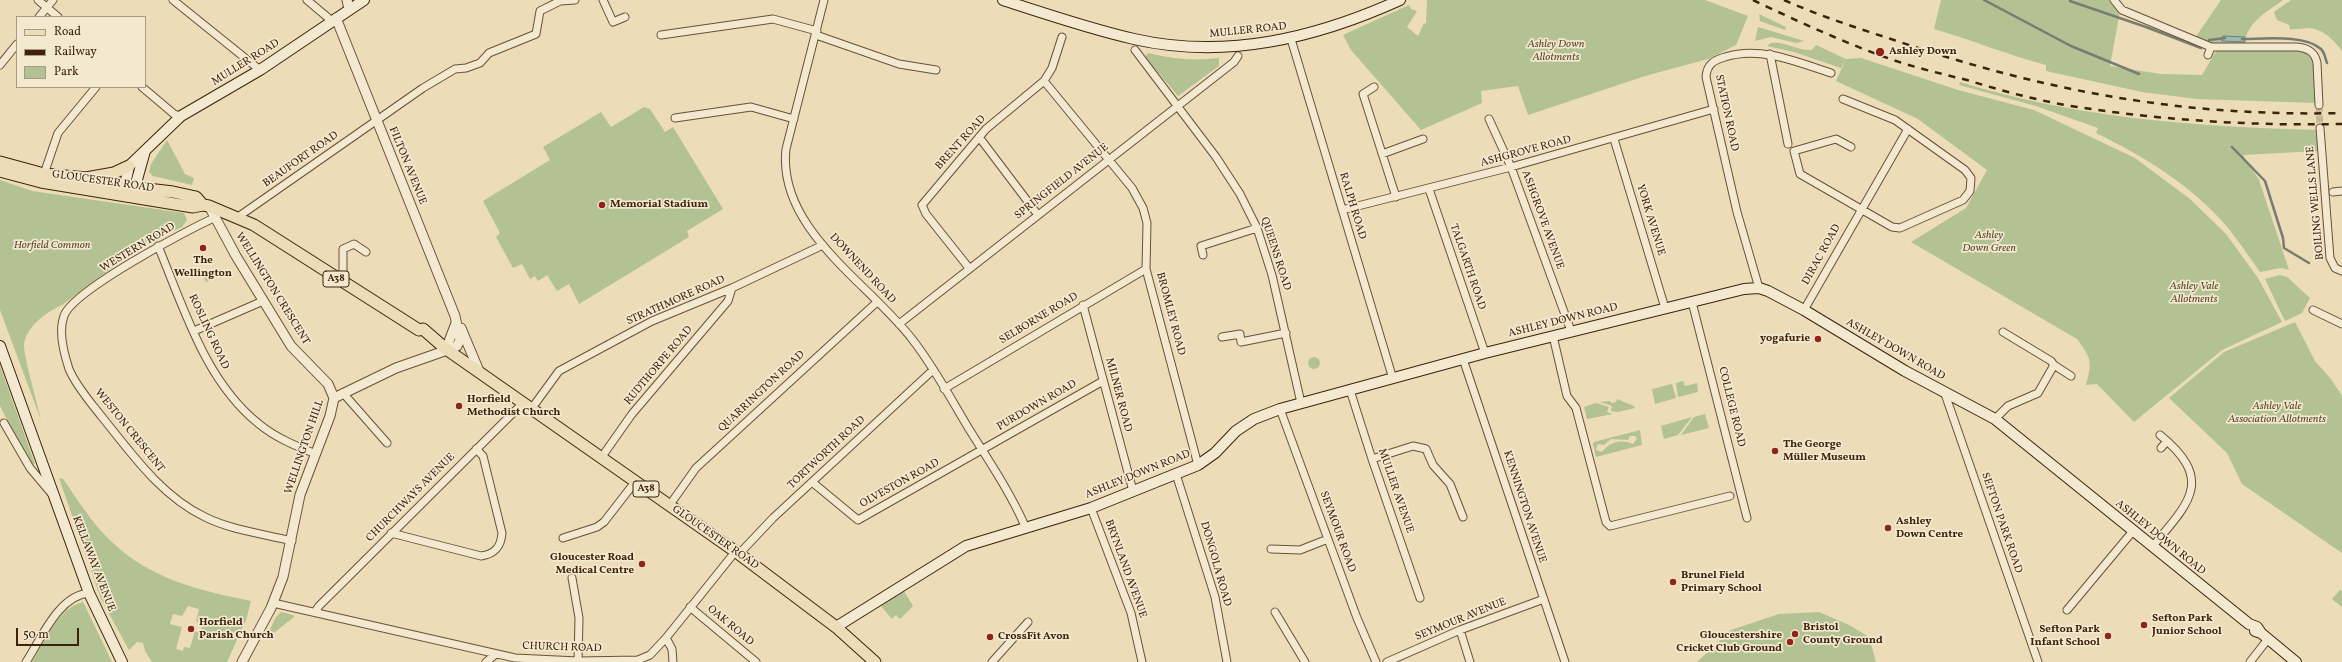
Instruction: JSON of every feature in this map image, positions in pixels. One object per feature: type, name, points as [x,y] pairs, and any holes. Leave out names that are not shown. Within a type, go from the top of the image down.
[{"type":"main road","name":"MULLER ROAD","points":[[129,166],[181,116],[260,70],[334,19],[348,5],[364,0]]},
{"type":"main road","name":"MULLER ROAD","points":[[1003,0],[1066,24],[1135,39],[1173,45],[1225,48],[1291,39],[1342,24],[1400,0]]},
{"type":"main road","points":[[129,191],[144,152]]},
{"type":"main road","name":"GLOUCESTER ROAD","points":[[0,162],[44,174],[86,178],[96,183],[129,191]]},
{"type":"main road","points":[[86,178],[114,173],[129,166],[129,191]]},
{"type":"main road","name":"GLOUCESTER ROAD","points":[[0,171],[41,182],[196,197],[206,206],[238,217],[419,330],[420,335],[426,339],[431,338],[528,405],[737,553],[836,627],[875,662]]},
{"type":"main road","name":"ASHLEY DOWN ROAD","points":[[836,627],[966,546],[1025,526],[1090,508],[1176,474],[1198,464],[1215,453],[1236,431],[1248,423],[1280,410],[1571,330],[1744,289],[1759,288],[1804,310],[1905,371],[1995,419],[2152,547],[2249,624],[2257,627],[2264,636],[2296,662]]},
{"type":"main road","name":"KELLAWAY AVENUE","points":[[0,346],[89,594],[122,662]]},
{"type":"street","points":[[38,0],[57,16]]},
{"type":"street","points":[[40,16],[53,0]]},
{"type":"street","points":[[173,0],[260,70]]},
{"type":"street","points":[[308,0],[334,19]]},
{"type":"street","name":"BEAUFORT ROAD","points":[[238,217],[376,121],[455,69],[466,68],[480,63],[489,53],[536,34],[540,11],[560,1],[575,0]]},
{"type":"street","points":[[604,0],[613,22],[625,17]]},
{"type":"street","name":"DOWNEND ROAD","points":[[824,0],[786,149],[785,175],[796,205],[823,245],[912,339],[1006,487],[1025,526]]},
{"type":"street","points":[[2114,0],[2122,10],[2211,47],[2297,47],[2308,49],[2316,57],[2319,105]]},
{"type":"street","name":"FILTON AVENUE","points":[[334,19],[457,322],[463,332],[479,371]]},
{"type":"street","points":[[661,35],[773,19],[816,33],[899,64],[936,70]]},
{"type":"street","name":"BRENT ROAD","points":[[969,268],[922,207],[979,137],[1044,81],[1052,68],[1062,37]]},
{"type":"street","name":"RALPH ROAD","points":[[1291,39],[1393,379]]},
{"type":"street","points":[[0,64],[16,45]]},
{"type":"street","points":[[2208,56],[2211,47]]},
{"type":"street","name":"QUEENS ROAD","points":[[1135,50],[1216,157],[1240,194],[1257,228],[1272,274],[1301,403]]},
{"type":"street","name":"STATION ROAD","points":[[1759,288],[1737,212],[1706,77],[1709,65],[1713,61],[1745,52],[1770,54],[1831,73]]},
{"type":"street","points":[[1770,54],[1788,144]]},
{"type":"street","name":"SPRINGFIELD AVENUE","points":[[899,324],[1234,62],[1238,56]]},
{"type":"street","name":"BROMLEY ROAD","points":[[1044,81],[1132,188],[1143,208],[1147,223],[1146,269],[1198,464]]},
{"type":"street","points":[[1374,87],[1363,94],[1396,197]]},
{"type":"street","points":[[44,174],[58,134],[95,88]]},
{"type":"street","points":[[143,88],[174,114],[181,116]]},
{"type":"street","points":[[1843,99],[1863,109],[1889,117],[1908,129],[1967,173],[1972,182],[1968,195],[1963,200],[1898,228],[1890,226],[1800,174],[1794,152],[1836,139],[1851,147]]},
{"type":"street","points":[[675,118],[751,107],[794,119]]},
{"type":"street","name":"ASHGROVE ROAD","points":[[1342,210],[1429,189],[1614,139],[1714,108]]},
{"type":"street","name":"ASHGROVE AVENUE","points":[[1489,119],[1511,167],[1571,330]]},
{"type":"street","name":"BOILING WELLS LANE","points":[[2320,128],[2330,258],[2333,266],[2341,271]]},
{"type":"street","name":"DIRAC ROAD","points":[[1804,310],[1860,210],[1908,129]]},
{"type":"street","points":[[979,137],[1038,215]]},
{"type":"street","points":[[1382,154],[1423,139]]},
{"type":"street","name":"YORK AVENUE","points":[[1614,139],[1665,308]]},
{"type":"street","name":"TALGARTH ROAD","points":[[1429,189],[1485,353]]},
{"type":"street","points":[[2334,192],[2342,191]]},
{"type":"street","name":"WELLINGTON CRESCENT","points":[[206,206],[291,346],[328,384],[334,398]]},
{"type":"street","name":"WESTERN ROAD","points":[[75,301],[158,246],[214,218]]},
{"type":"street","points":[[1203,255],[1200,246],[1257,228]]},
{"type":"street","points":[[343,283],[343,249],[354,244],[366,252]]},
{"type":"street","name":"STRATHMORE ROAD","points":[[528,405],[558,371],[652,321],[732,288],[823,245]]},
{"type":"street","name":"ROSLING ROAD","points":[[158,246],[194,331],[216,376],[242,409],[259,424],[277,436],[316,454]]},
{"type":"street","name":"SELBORNE ROAD","points":[[944,389],[1083,305],[1146,269]]},
{"type":"street","name":"RUDTHORPE ROAD","points":[[601,458],[632,414],[728,301],[732,288]]},
{"type":"street","name":"WESTON CRESCENT","points":[[75,301],[64,316],[62,326],[64,348],[70,371],[90,402],[154,481],[204,517],[292,541]]},
{"type":"street","points":[[194,331],[263,301]]},
{"type":"street","name":"QUARRINGTON ROAD","points":[[669,506],[696,468],[877,302]]},
{"type":"street","name":"COLLEGE ROAD","points":[[1692,302],[1747,518]]},
{"type":"street","name":"MILNER ROAD","points":[[1083,305],[1133,491]]},
{"type":"street","points":[[2313,310],[2342,324]]},
{"type":"street","points":[[446,349],[457,322]]},
{"type":"street","points":[[2003,332],[2051,361],[2054,365],[2071,376]]},
{"type":"street","points":[[1222,337],[1240,334],[1241,342],[1286,333]]},
{"type":"street","points":[[1553,336],[1568,396],[1576,408],[1606,522],[1610,526],[1730,496]]},
{"type":"street","name":"WELLINGTON HILL","points":[[242,662],[273,603],[283,577],[292,541],[300,495],[330,416],[334,398],[396,368],[446,349]]},
{"type":"street","name":"KENNINGTON AVENUE","points":[[1464,359],[1565,662]]},
{"type":"street","points":[[1995,419],[2008,406],[2038,393],[2054,365]]},
{"type":"street","name":"TORTWORTH ROAD","points":[[737,553],[932,370]]},
{"type":"street","name":"PURDOWN ROAD","points":[[983,451],[1103,381]]},
{"type":"street","name":"MULLER AVENUE","points":[[1350,390],[1420,598]]},
{"type":"street","name":"SEFTON PARK ROAD","points":[[1944,391],[2038,662]]},
{"type":"street","points":[[343,393],[387,443]]},
{"type":"street","name":"CHURCHWAYS AVENUE","points":[[315,612],[391,533],[476,449],[528,405]]},
{"type":"street","name":"SEYMOUR ROAD","points":[[1280,410],[1357,618],[1376,662]]},
{"type":"street","name":"KELLAWAY AVENUE","points":[[4,423],[30,468],[54,496]]},
{"type":"street","points":[[2152,547],[2185,508],[2192,483],[2190,468],[2181,454],[2160,435]]},
{"type":"street","points":[[2161,448],[2167,441]]},
{"type":"street","points":[[1372,459],[1413,446],[1426,449],[1433,465],[1450,484],[1463,517]]},
{"type":"street","points":[[391,533],[481,556],[495,551],[499,547],[502,534],[483,456],[476,449]]},
{"type":"street","name":"OLVESTON ROAD","points":[[812,482],[858,520],[983,451]]},
{"type":"street","name":"DONGOLA ROAD","points":[[1176,474],[1215,597],[1227,662]]},
{"type":"street","points":[[564,538],[597,527],[604,522],[635,482]]},
{"type":"street","name":"BRYNLAND AVENUE","points":[[1090,508],[1131,613],[1142,662]]},
{"type":"street","points":[[2067,610],[2132,531]]},
{"type":"street","points":[[1271,549],[1300,550],[1328,539]]},
{"type":"street","name":"CHURCH ROAD","points":[[273,603],[496,654],[530,660],[638,660],[650,655],[666,638],[690,607],[737,553]]},
{"type":"street","points":[[572,578],[579,618],[578,661]]},
{"type":"street","points":[[26,662],[64,604],[75,596],[89,594]]},
{"type":"street","name":"SEYMOUR AVENUE","points":[[1387,662],[1460,630],[1544,599]]},
{"type":"street","name":"OAK ROAD","points":[[690,607],[756,662]]},
{"type":"street","points":[[1275,612],[1305,662]]},
{"type":"street","points":[[992,662],[1028,622]]},
{"type":"street","points":[[1460,630],[1470,662]]},
{"type":"street","points":[[2250,662],[2264,636]]},
{"type":"street","points":[[666,638],[672,649],[673,662]]},
{"type":"street","points":[[486,662],[496,654]]},
{"type":"green space","name":"Ashley Down Allotments","points":[[1427,0],[1705,0],[1748,16],[1736,45],[1708,59],[1645,76],[1528,115],[1518,86],[1481,91],[1482,103],[1421,130],[1351,50],[1343,35],[1409,5],[1411,9],[1417,11],[1407,27],[1418,36],[1424,23],[1426,24]]},
{"type":"green space","points":[[1941,0],[2112,0],[2120,11],[2110,66],[2161,74],[2202,75],[2216,51],[2219,49],[2301,50],[2307,54],[2314,65],[2316,103],[2197,99],[2142,92],[2046,71],[2046,65],[1934,29]]},
{"type":"green space","points":[[2221,0],[2283,0],[2253,24],[2246,37],[2245,45],[2211,45],[2195,38]]},
{"type":"green space","points":[[2291,0],[2342,0],[2342,51],[2332,39],[2319,30],[2309,28],[2290,29],[2289,25],[2277,20],[2274,12]]},
{"type":"green space","points":[[1759,14],[1786,27],[1785,30],[1760,21]]},
{"type":"green space","points":[[1758,27],[1804,41],[1796,43],[1771,37],[1755,41]]},
{"type":"green space","points":[[1771,43],[1782,43],[1807,50],[1812,50],[1816,45],[1846,59],[1841,68],[1794,52],[1767,46]]},
{"type":"green space","points":[[1148,53],[1183,59],[1219,58],[1219,66],[1178,96],[1145,57]]},
{"type":"green space","name":"Ashley Vale Allotments","points":[[1861,58],[1958,90],[2034,110],[2135,158],[2190,199],[2226,234],[2258,278],[2282,322],[2222,350],[2134,422],[2097,384],[2086,385],[2090,366],[2086,351],[2077,339],[1911,242],[1966,208],[1987,170],[1918,119],[1836,81],[1846,59]]},
{"type":"green space","points":[[1960,82],[2048,104],[2092,112],[2182,123],[2273,129],[2318,130],[2319,151],[2243,155],[2259,180],[2289,270],[2281,268],[2260,272],[2229,229],[2200,199],[2184,186],[2150,163],[2096,133],[2098,128],[2036,106],[1959,85]]},
{"type":"green space","name":"Memorial Stadium","points":[[644,107],[650,109],[665,132],[673,127],[723,209],[687,231],[689,237],[579,304],[569,284],[557,291],[547,275],[538,281],[535,276],[530,279],[522,264],[513,268],[496,237],[500,233],[483,201],[550,160],[543,147],[601,112],[611,127]]},
{"type":"green space","points":[[167,140],[185,174],[194,178],[192,185],[153,176],[149,172],[151,164]]},
{"type":"green space","name":"Horfield Common","points":[[0,180],[32,191],[184,213],[187,220],[182,227],[146,243],[62,305],[38,320],[29,331],[24,344],[24,350],[41,420],[0,310]]},
{"type":"green space","points":[[220,269],[223,275],[206,282],[203,276]]},
{"type":"green space","points":[[2280,275],[2287,277],[2310,298],[2302,313],[2285,321],[2265,279]]},
{"type":"green space","name":"Ashley Vale Association Allotments","points":[[2295,322],[2315,361],[2331,379],[2342,396],[2342,553],[2242,484],[2227,453],[2169,398],[2224,352]]},
{"type":"green space","points":[[1314,357],[1318,359],[1320,363],[1318,367],[1314,369],[1310,367],[1308,363],[1310,359]]},
{"type":"green space","points":[[0,366],[35,464],[31,465],[0,406]]},
{"type":"green space","points":[[1683,381],[1685,386],[1697,383],[1698,392],[1678,397],[1676,383]]},
{"type":"green space","points":[[1672,384],[1676,398],[1655,404],[1652,389]]},
{"type":"green space","points":[[1617,399],[1634,406],[1635,408],[1618,412],[1611,411],[1612,406],[1600,402],[1609,401],[1612,403],[1616,402]]},
{"type":"green space","points":[[1596,403],[1609,407],[1607,412],[1613,414],[1587,419],[1584,407]]},
{"type":"green space","points":[[1705,414],[1709,428],[1681,435],[1694,417]]},
{"type":"green space","points":[[1692,417],[1678,435],[1664,439],[1661,426]]},
{"type":"green space","points":[[1640,430],[1642,445],[1596,457],[1593,444],[1594,442]],"holes":[[[1630,436],[1635,436],[1637,439],[1633,444],[1628,442],[1616,442],[1608,446],[1602,452],[1596,450],[1598,444],[1604,445],[1611,439],[1628,440]]]},
{"type":"green space","points":[[59,478],[63,479],[98,528],[127,555],[159,574],[177,582],[214,593],[251,601],[246,620],[227,662],[152,662],[145,651],[143,643],[137,642],[129,650],[101,599]],"holes":[[[188,606],[199,609],[196,621],[203,623],[200,633],[195,631],[190,648],[184,647],[183,651],[176,649],[182,627],[170,624],[173,614],[182,616]]]},
{"type":"green space","points":[[2340,590],[2342,591],[2342,607],[2332,599]]},
{"type":"green space","points":[[904,591],[913,606],[900,619],[896,615],[892,619],[881,606]]},
{"type":"green space","points":[[83,602],[112,662],[32,662],[59,619],[66,611]]},
{"type":"green space","points":[[281,612],[293,615],[294,617],[265,640],[276,617]]},
{"type":"green space","name":"Gloucestershire Cricket Club Ground","points":[[1819,612],[1849,625],[1869,637],[1876,662],[1697,662],[1731,630],[1779,614]]},
{"type":"water","points":[[2223,36],[2245,37],[2245,42],[2222,41]]},
{"type":"waterway","points":[[1984,0],[2071,46],[2139,74]]},
{"type":"waterway","points":[[2070,1],[2201,48]]},
{"type":"waterway","points":[[2209,40],[2225,38]]},
{"type":"waterway","points":[[2242,39],[2283,38],[2305,41],[2314,44],[2321,49],[2327,63]]},
{"type":"waterway","points":[[2232,147],[2265,181],[2283,238],[2284,248],[2309,263]]},
{"type":"tunnel","points":[[2319,105],[2320,128]]},
{"type":"railway","points":[[1753,0],[1822,32],[1893,60],[2053,103],[2134,115],[2203,121],[2272,124],[2342,124]]},
{"type":"railway","points":[[1784,0],[1839,22],[1950,58],[2060,87],[2170,105],[2283,113],[2342,113]]},
{"type":"place","name":"Ashley Down","points":[[1880,52]]},
{"type":"place","name":"Memorial Stadium","points":[[602,205]]},
{"type":"place","name":"The Wellington","points":[[203,248]]},
{"type":"place","name":"yogafurie","points":[[1818,339]]},
{"type":"place","name":"Horfield Methodist Church","points":[[459,406]]},
{"type":"place","name":"The George Müller Museum","points":[[1775,451]]},
{"type":"place","name":"Ashley Down Centre","points":[[1888,528]]},
{"type":"place","name":"Gloucester Road Medical Centre","points":[[642,564]]},
{"type":"place","name":"Brunel Field Primary School","points":[[1673,582]]},
{"type":"place","name":"Sefton Park Junior School","points":[[2144,625]]},
{"type":"place","name":"Horfield Parish Church","points":[[191,629]]},
{"type":"place","name":"Bristol County Ground","points":[[1795,634]]},
{"type":"place","name":"Sefton Park Infant School","points":[[2108,636]]},
{"type":"place","name":"CrossFit Avon","points":[[990,637]]},
{"type":"place","name":"Gloucestershire Cricket Club Ground","points":[[1790,642]]},
{"type":"park label","name":"Ashley Down Green","points":[[1989,242]]}]
